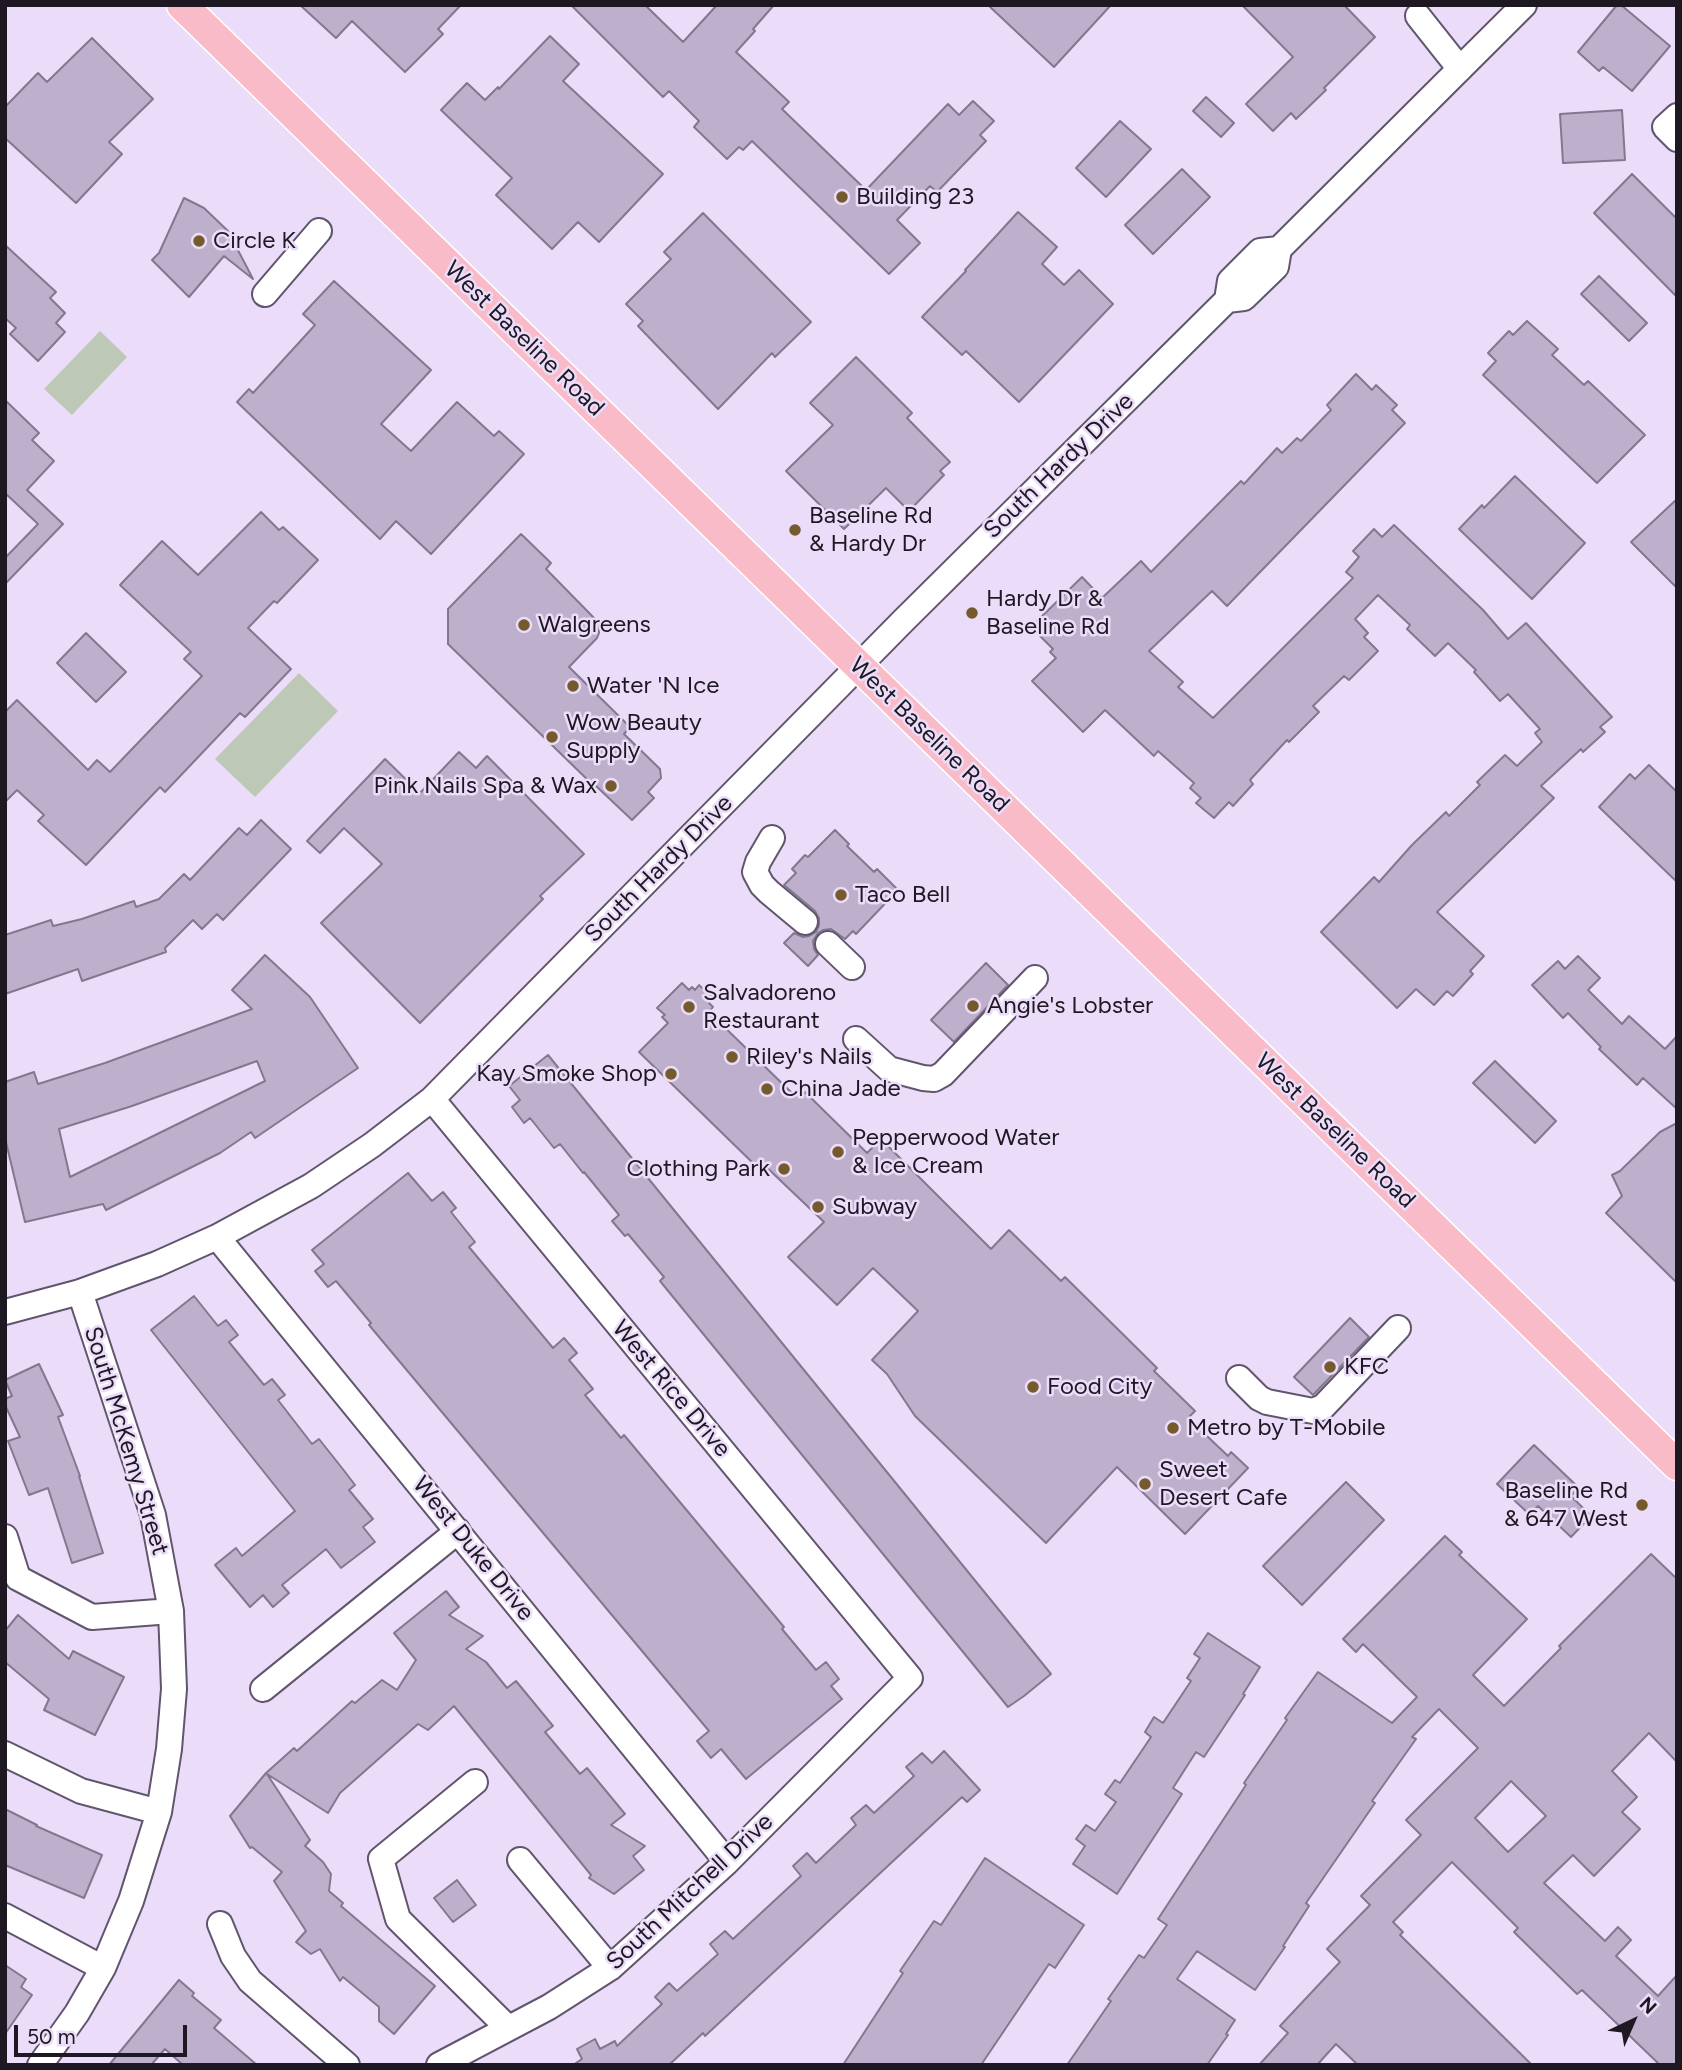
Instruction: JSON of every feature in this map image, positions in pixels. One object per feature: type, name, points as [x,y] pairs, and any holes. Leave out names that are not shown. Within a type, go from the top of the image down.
[{"type":"main road","name":"West Baseline Road","points":[[195,10],[859,666],[1677,1465]]},
{"type":"street","name":"South Hardy Drive","points":[[5,1312],[80,1292],[157,1264],[217,1237],[311,1186],[432,1099],[859,666],[1227,300],[1230,281],[1237,273],[1260,251],[1279,249],[1524,5]]},
{"type":"street","points":[[1418,16],[1460,69]]},
{"type":"street","points":[[265,294],[320,231]]},
{"type":"street","points":[[772,838],[755,872],[762,885],[805,922]]},
{"type":"street","points":[[828,944],[852,967]]},
{"type":"street","points":[[856,1039],[889,1069],[934,1079],[943,1074],[1035,978]]},
{"type":"street","name":"West Rice Drive","points":[[432,1099],[910,1678]]},
{"type":"street","name":"West Duke Drive","points":[[217,1237],[727,1862]]},
{"type":"street","name":"South McKemy Street","points":[[40,2065],[77,2013],[103,1968],[131,1901],[159,1812],[170,1749],[174,1689],[171,1611],[153,1515],[80,1292]]},
{"type":"street","points":[[1239,1378],[1259,1398],[1267,1402],[1313,1411],[1322,1407],[1398,1328]]},
{"type":"street","points":[[263,1689],[458,1531]]},
{"type":"street","points":[[5,1537],[18,1578],[92,1616],[171,1611]]},
{"type":"street","name":"South Mitchell Drive","points":[[439,2065],[549,2007],[610,1968],[727,1862],[910,1678]]},
{"type":"street","points":[[5,1754],[81,1791],[159,1812]]},
{"type":"street","points":[[475,1783],[381,1859],[397,1919],[508,2028]]},
{"type":"street","points":[[520,1860],[610,1968]]},
{"type":"street","points":[[5,1916],[103,1968]]},
{"type":"street","points":[[220,1924],[233,1956],[250,1981],[347,2065]]},
{"type":"green space","points":[[100,331],[127,357],[72,415],[44,389]]},
{"type":"green space","points":[[299,673],[338,711],[255,797],[215,759]]},
{"type":"building","points":[[300,5],[461,5],[438,29],[443,34],[405,72],[352,21],[336,38]]},
{"type":"building","points":[[571,5],[645,5],[683,42],[717,5],[774,5],[736,52],[789,102],[782,109],[866,190],[948,104],[959,115],[973,101],[994,121],[980,135],[986,141],[937,192],[930,186],[897,220],[920,243],[889,274],[752,141],[743,150],[739,147],[727,159],[694,127],[699,121],[669,91],[663,97]]},
{"type":"building","points":[[988,5],[1111,5],[1054,67]]},
{"type":"building","points":[[1242,5],[1344,5],[1375,37],[1296,119],[1291,113],[1273,131],[1246,104],[1293,57]]},
{"type":"building","points":[[1617,5],[1621,5],[1670,46],[1632,91],[1603,67],[1599,71],[1578,52]]},
{"type":"building","points":[[550,36],[579,64],[563,81],[663,174],[599,242],[578,222],[552,249],[496,195],[512,178],[441,110],[467,83],[485,100]]},
{"type":"building","points":[[92,38],[153,99],[109,142],[122,154],[76,203],[5,138],[5,107],[38,73],[47,82]]},
{"type":"building","points":[[1206,97],[1234,123],[1221,137],[1193,111]]},
{"type":"building","points":[[1622,110],[1625,160],[1563,163],[1560,114]]},
{"type":"building","points":[[1120,121],[1151,149],[1106,197],[1076,168]]},
{"type":"building","points":[[1182,169],[1210,197],[1153,254],[1125,225]]},
{"type":"building","points":[[1632,174],[1677,219],[1677,297],[1594,213]]},
{"type":"building","name":"Circle K","points":[[184,198],[204,208],[228,231],[253,279],[224,256],[189,297],[152,260],[159,253]]},
{"type":"building","points":[[1018,212],[1057,247],[1042,264],[1064,285],[1079,270],[1113,304],[1019,402],[966,351],[962,355],[922,317]]},
{"type":"building","points":[[703,213],[811,322],[775,357],[772,353],[718,409],[638,326],[643,321],[626,304],[671,259],[664,252]]},
{"type":"building","points":[[5,245],[56,292],[50,298],[65,313],[56,323],[65,332],[38,361],[10,334],[16,328],[5,318]]},
{"type":"building","points":[[1599,276],[1647,323],[1629,341],[1581,294]]},
{"type":"building","points":[[334,281],[431,370],[381,424],[411,451],[457,402],[494,436],[499,431],[524,454],[431,554],[396,521],[380,539],[237,402],[249,389],[253,393],[315,325],[303,314]]},
{"type":"building","points":[[1527,321],[1558,349],[1552,355],[1584,385],[1588,381],[1645,435],[1597,483],[1483,375],[1496,361],[1488,353],[1509,331],[1513,335]]},
{"type":"building","points":[[856,357],[912,413],[907,418],[950,462],[940,471],[944,475],[909,511],[886,488],[844,529],[786,471],[833,425],[810,403]]},
{"type":"building","points":[[1356,374],[1372,390],[1376,385],[1397,405],[1392,410],[1405,423],[1227,606],[1212,591],[1149,651],[1183,682],[1178,687],[1213,718],[1353,578],[1346,572],[1359,557],[1353,551],[1374,529],[1382,537],[1394,525],[1483,610],[1508,639],[1526,623],[1612,717],[1600,727],[1605,732],[1583,752],[1581,749],[1541,786],[1554,798],[1437,912],[1484,956],[1470,971],[1473,974],[1453,996],[1447,991],[1434,1005],[1416,989],[1397,1008],[1321,932],[1374,877],[1379,882],[1446,812],[1449,816],[1480,785],[1477,782],[1505,755],[1517,766],[1542,742],[1535,733],[1540,729],[1508,694],[1500,701],[1474,672],[1476,670],[1448,643],[1435,656],[1407,629],[1410,625],[1378,595],[1355,619],[1368,633],[1364,637],[1378,651],[1349,680],[1344,676],[1313,706],[1319,712],[1289,742],[1287,740],[1250,780],[1253,784],[1233,806],[1229,802],[1214,818],[1196,803],[1201,798],[1190,788],[1194,783],[1158,751],[1154,756],[1105,710],[1083,732],[1032,681],[1056,658],[1050,652],[1053,649],[1031,627],[1082,577],[1102,598],[1141,561],[1151,572],[1241,481],[1244,484],[1277,448],[1282,453],[1297,438],[1301,441],[1331,410],[1327,405]]},
{"type":"building","points":[[5,400],[39,433],[32,440],[54,461],[27,490],[63,524],[5,584],[5,558],[38,524],[5,493]]},
{"type":"building","points":[[1515,476],[1585,543],[1532,599],[1459,529]]},
{"type":"building","points":[[1677,499],[1677,588],[1631,542]]},
{"type":"building","points":[[261,512],[279,530],[283,527],[318,560],[277,603],[274,601],[248,628],[291,669],[245,717],[240,713],[165,792],[160,787],[86,865],[38,821],[44,815],[17,790],[5,802],[5,712],[17,700],[88,770],[97,760],[110,772],[202,676],[184,659],[191,652],[120,585],[162,541],[198,575]]},
{"type":"building","name":"Walgreens","points":[[521,534],[551,563],[546,569],[599,623],[597,638],[569,667],[630,727],[624,734],[660,769],[661,778],[648,792],[654,798],[632,820],[448,644],[448,609]]},
{"type":"building","points":[[86,633],[126,672],[96,702],[57,663]]},
{"type":"building","points":[[459,752],[476,768],[487,756],[584,854],[540,896],[543,899],[420,1023],[321,923],[382,864],[344,828],[320,853],[307,841],[385,759],[420,793]]},
{"type":"building","points":[[1649,765],[1677,792],[1677,882],[1599,807],[1630,774],[1635,779]]},
{"type":"building","points":[[261,820],[291,849],[223,920],[217,914],[202,929],[193,920],[165,948],[166,952],[82,981],[78,969],[5,994],[5,935],[51,920],[53,926],[134,901],[136,907],[159,899],[184,874],[190,880],[239,828],[247,835]]},
{"type":"building","name":"Taco Bell","points":[[835,830],[874,872],[877,869],[898,890],[856,934],[853,931],[845,939],[831,929],[818,933],[813,941],[818,955],[808,966],[784,943],[794,933],[803,937],[816,932],[819,918],[815,911],[784,885],[796,873],[792,869]]},
{"type":"building","points":[[265,955],[310,997],[358,1068],[255,1138],[251,1132],[220,1153],[106,1210],[103,1204],[25,1222],[5,1138],[5,1082],[34,1072],[38,1084],[105,1063],[252,1009],[232,990]],"holes":[[[257,1061],[265,1081],[70,1177],[59,1129]]]},
{"type":"building","points":[[1578,956],[1600,978],[1588,990],[1622,1024],[1629,1016],[1665,1049],[1677,1036],[1677,1109],[1643,1078],[1637,1085],[1599,1049],[1601,1047],[1568,1013],[1563,1018],[1532,985],[1558,961],[1565,969]]},
{"type":"building","name":"Angie's Lobster","points":[[986,963],[1008,985],[954,1042],[931,1020]]},
{"type":"building","points":[[682,983],[689,990],[692,987],[695,990],[699,985],[713,998],[709,1003],[713,1007],[709,1012],[795,1096],[805,1092],[867,1153],[881,1139],[991,1249],[1009,1230],[1061,1281],[1065,1277],[1157,1368],[1154,1371],[1195,1411],[1188,1418],[1228,1456],[1231,1452],[1248,1468],[1185,1534],[1117,1467],[1046,1543],[915,1416],[887,1374],[872,1360],[918,1311],[873,1268],[837,1305],[788,1257],[824,1222],[761,1162],[757,1167],[639,1052],[668,1023],[662,1017],[665,1015],[657,1008]]},
{"type":"building","points":[[548,1055],[1051,1674],[1024,1696],[1008,1707],[660,1281],[664,1277],[628,1234],[625,1236],[612,1221],[619,1215],[584,1172],[560,1144],[554,1148],[530,1118],[524,1123],[512,1107],[520,1100],[509,1086]]},
{"type":"building","points":[[1495,1061],[1556,1121],[1535,1143],[1473,1083]]},
{"type":"building","points":[[1677,1123],[1677,1283],[1606,1213],[1622,1196],[1612,1175],[1620,1171],[1660,1132]]},
{"type":"building","points":[[408,1173],[432,1201],[443,1192],[456,1208],[451,1212],[475,1242],[469,1247],[553,1348],[564,1338],[577,1353],[569,1360],[593,1389],[585,1395],[621,1438],[624,1435],[784,1627],[782,1629],[816,1670],[826,1662],[839,1679],[831,1686],[842,1699],[746,1779],[721,1749],[711,1758],[697,1741],[709,1731],[369,1325],[371,1323],[336,1281],[328,1287],[315,1271],[324,1264],[312,1250]]},
{"type":"building","points":[[194,1296],[218,1326],[226,1320],[238,1335],[229,1342],[264,1385],[272,1379],[285,1395],[278,1400],[312,1444],[319,1439],[355,1485],[349,1490],[373,1519],[363,1527],[375,1542],[341,1568],[326,1549],[282,1585],[289,1593],[273,1607],[263,1595],[250,1607],[215,1565],[236,1548],[242,1556],[295,1511],[151,1330]]},
{"type":"building","name":"KFC","points":[[1350,1318],[1369,1337],[1313,1395],[1294,1377]]},
{"type":"building","points":[[39,1364],[63,1415],[58,1417],[80,1476],[103,1553],[72,1563],[48,1488],[29,1495],[8,1441],[20,1437],[5,1405],[5,1399],[12,1396],[5,1380]]},
{"type":"building","points":[[1534,1445],[1579,1488],[1571,1496],[1591,1516],[1571,1537],[1538,1506],[1530,1515],[1497,1484]]},
{"type":"building","points":[[1346,1482],[1384,1520],[1302,1605],[1263,1566]]},
{"type":"building","points":[[1445,1536],[1462,1552],[1459,1555],[1527,1619],[1473,1675],[1504,1706],[1561,1648],[1559,1646],[1651,1554],[1677,1579],[1677,1762],[1649,1733],[1612,1771],[1637,1797],[1622,1812],[1640,1829],[1594,1876],[1573,1855],[1544,1883],[1605,1941],[1618,1927],[1631,1940],[1616,1956],[1658,1996],[1677,1975],[1677,2065],[1660,2065],[1582,1990],[1577,1994],[1514,1932],[1518,1928],[1452,1862],[1393,1922],[1403,1932],[1400,1935],[1532,2065],[1358,2065],[1336,2044],[1317,2065],[1259,2065],[1288,2033],[1280,2026],[1340,1962],[1327,1949],[1370,1905],[1361,1896],[1421,1835],[1406,1820],[1478,1748],[1439,1709],[1412,1737],[1416,1739],[1306,1903],[1309,1906],[1283,1946],[1285,1947],[1255,1990],[1197,1951],[1177,1979],[1235,2020],[1207,2065],[1067,2065],[1139,1955],[1144,1958],[1167,1925],[1158,1919],[1246,1785],[1244,1783],[1287,1720],[1285,1718],[1318,1672],[1392,1723],[1417,1697],[1363,1644],[1356,1652],[1343,1639]],"holes":[[[1511,1781],[1546,1816],[1508,1852],[1475,1818]]]},
{"type":"building","points":[[446,1591],[459,1607],[449,1615],[483,1636],[466,1649],[486,1662],[507,1688],[516,1681],[553,1726],[545,1732],[580,1774],[587,1768],[625,1814],[611,1825],[645,1846],[633,1856],[644,1870],[614,1894],[589,1878],[591,1875],[454,1706],[428,1730],[418,1724],[340,1793],[328,1813],[267,1774],[310,1840],[305,1846],[323,1862],[331,1874],[329,1891],[343,1903],[341,1906],[435,1986],[394,2034],[379,2021],[379,2007],[343,1977],[340,1981],[320,1949],[311,1954],[296,1942],[306,1931],[274,1881],[282,1872],[250,1848],[230,1816],[266,1773],[294,1748],[297,1751],[352,1701],[355,1703],[382,1680],[397,1690],[416,1660],[394,1633]]},
{"type":"building","points":[[18,1615],[69,1659],[73,1651],[124,1677],[95,1735],[44,1710],[49,1699],[5,1662],[5,1631]]},
{"type":"building","points":[[1208,1633],[1260,1667],[1204,1757],[1196,1752],[1173,1788],[1182,1794],[1117,1894],[1073,1864],[1085,1846],[1076,1839],[1086,1825],[1095,1831],[1116,1802],[1105,1794],[1115,1780],[1120,1783],[1151,1737],[1145,1732],[1154,1717],[1163,1723],[1191,1681],[1187,1678],[1200,1658],[1194,1654]]},
{"type":"building","points":[[944,1751],[980,1790],[967,1802],[962,1797],[705,2036],[703,2033],[669,2065],[573,2065],[582,2059],[577,2049],[595,2039],[600,2049],[615,2041],[617,2046],[662,2004],[655,1997],[669,1983],[677,1991],[718,1954],[710,1944],[725,1931],[733,1939],[801,1876],[793,1866],[807,1853],[816,1863],[856,1825],[851,1818],[866,1805],[874,1813],[914,1776],[906,1767],[922,1753],[932,1763]]},
{"type":"building","points":[[5,1809],[102,1855],[84,1898],[5,1865]]},
{"type":"building","points":[[985,1858],[1084,1925],[1055,1968],[1049,1964],[981,2065],[843,2065],[934,1921],[941,1925]]},
{"type":"building","points":[[457,1880],[476,1905],[453,1922],[434,1898]]},
{"type":"building","points":[[5,1965],[26,1979],[21,1987],[32,1995],[5,2034]]},
{"type":"building","points":[[179,1980],[194,1993],[192,1996],[221,2020],[214,2028],[257,2065],[183,2065],[165,2049],[151,2065],[109,2065]]},
{"type":"place","name":"Building 23","points":[[842,197]]},
{"type":"place","name":"Circle K","points":[[199,241]]},
{"type":"place","name":"Baseline Rd & Hardy Dr","points":[[795,530]]},
{"type":"place","name":"Hardy Dr & Baseline Rd","points":[[972,613]]},
{"type":"place","name":"Walgreens","points":[[524,625]]},
{"type":"place","name":"Water 'N Ice","points":[[573,686]]},
{"type":"place","name":"Wow Beauty Supply","points":[[552,737]]},
{"type":"place","name":"Pink Nails Spa & Wax","points":[[611,786]]},
{"type":"place","name":"Taco Bell","points":[[841,895]]},
{"type":"place","name":"Angie's Lobster","points":[[973,1006]]},
{"type":"place","name":"Salvadoreno Restaurant","points":[[689,1007]]},
{"type":"place","name":"Riley's Nails","points":[[732,1057]]},
{"type":"place","name":"Kay Smoke Shop","points":[[671,1074]]},
{"type":"place","name":"China Jade","points":[[767,1089]]},
{"type":"place","name":"Pepperwood Water & Ice Cream","points":[[838,1152]]},
{"type":"place","name":"Clothing Park","points":[[784,1169]]},
{"type":"place","name":"Subway","points":[[818,1207]]},
{"type":"place","name":"KFC","points":[[1330,1367]]},
{"type":"place","name":"Food City","points":[[1033,1387]]},
{"type":"place","name":"Metro by T-Mobile","points":[[1173,1428]]},
{"type":"place","name":"Sweet Desert Cafe","points":[[1145,1484]]},
{"type":"place","name":"Baseline Rd & 647 West","points":[[1642,1505]]}]
